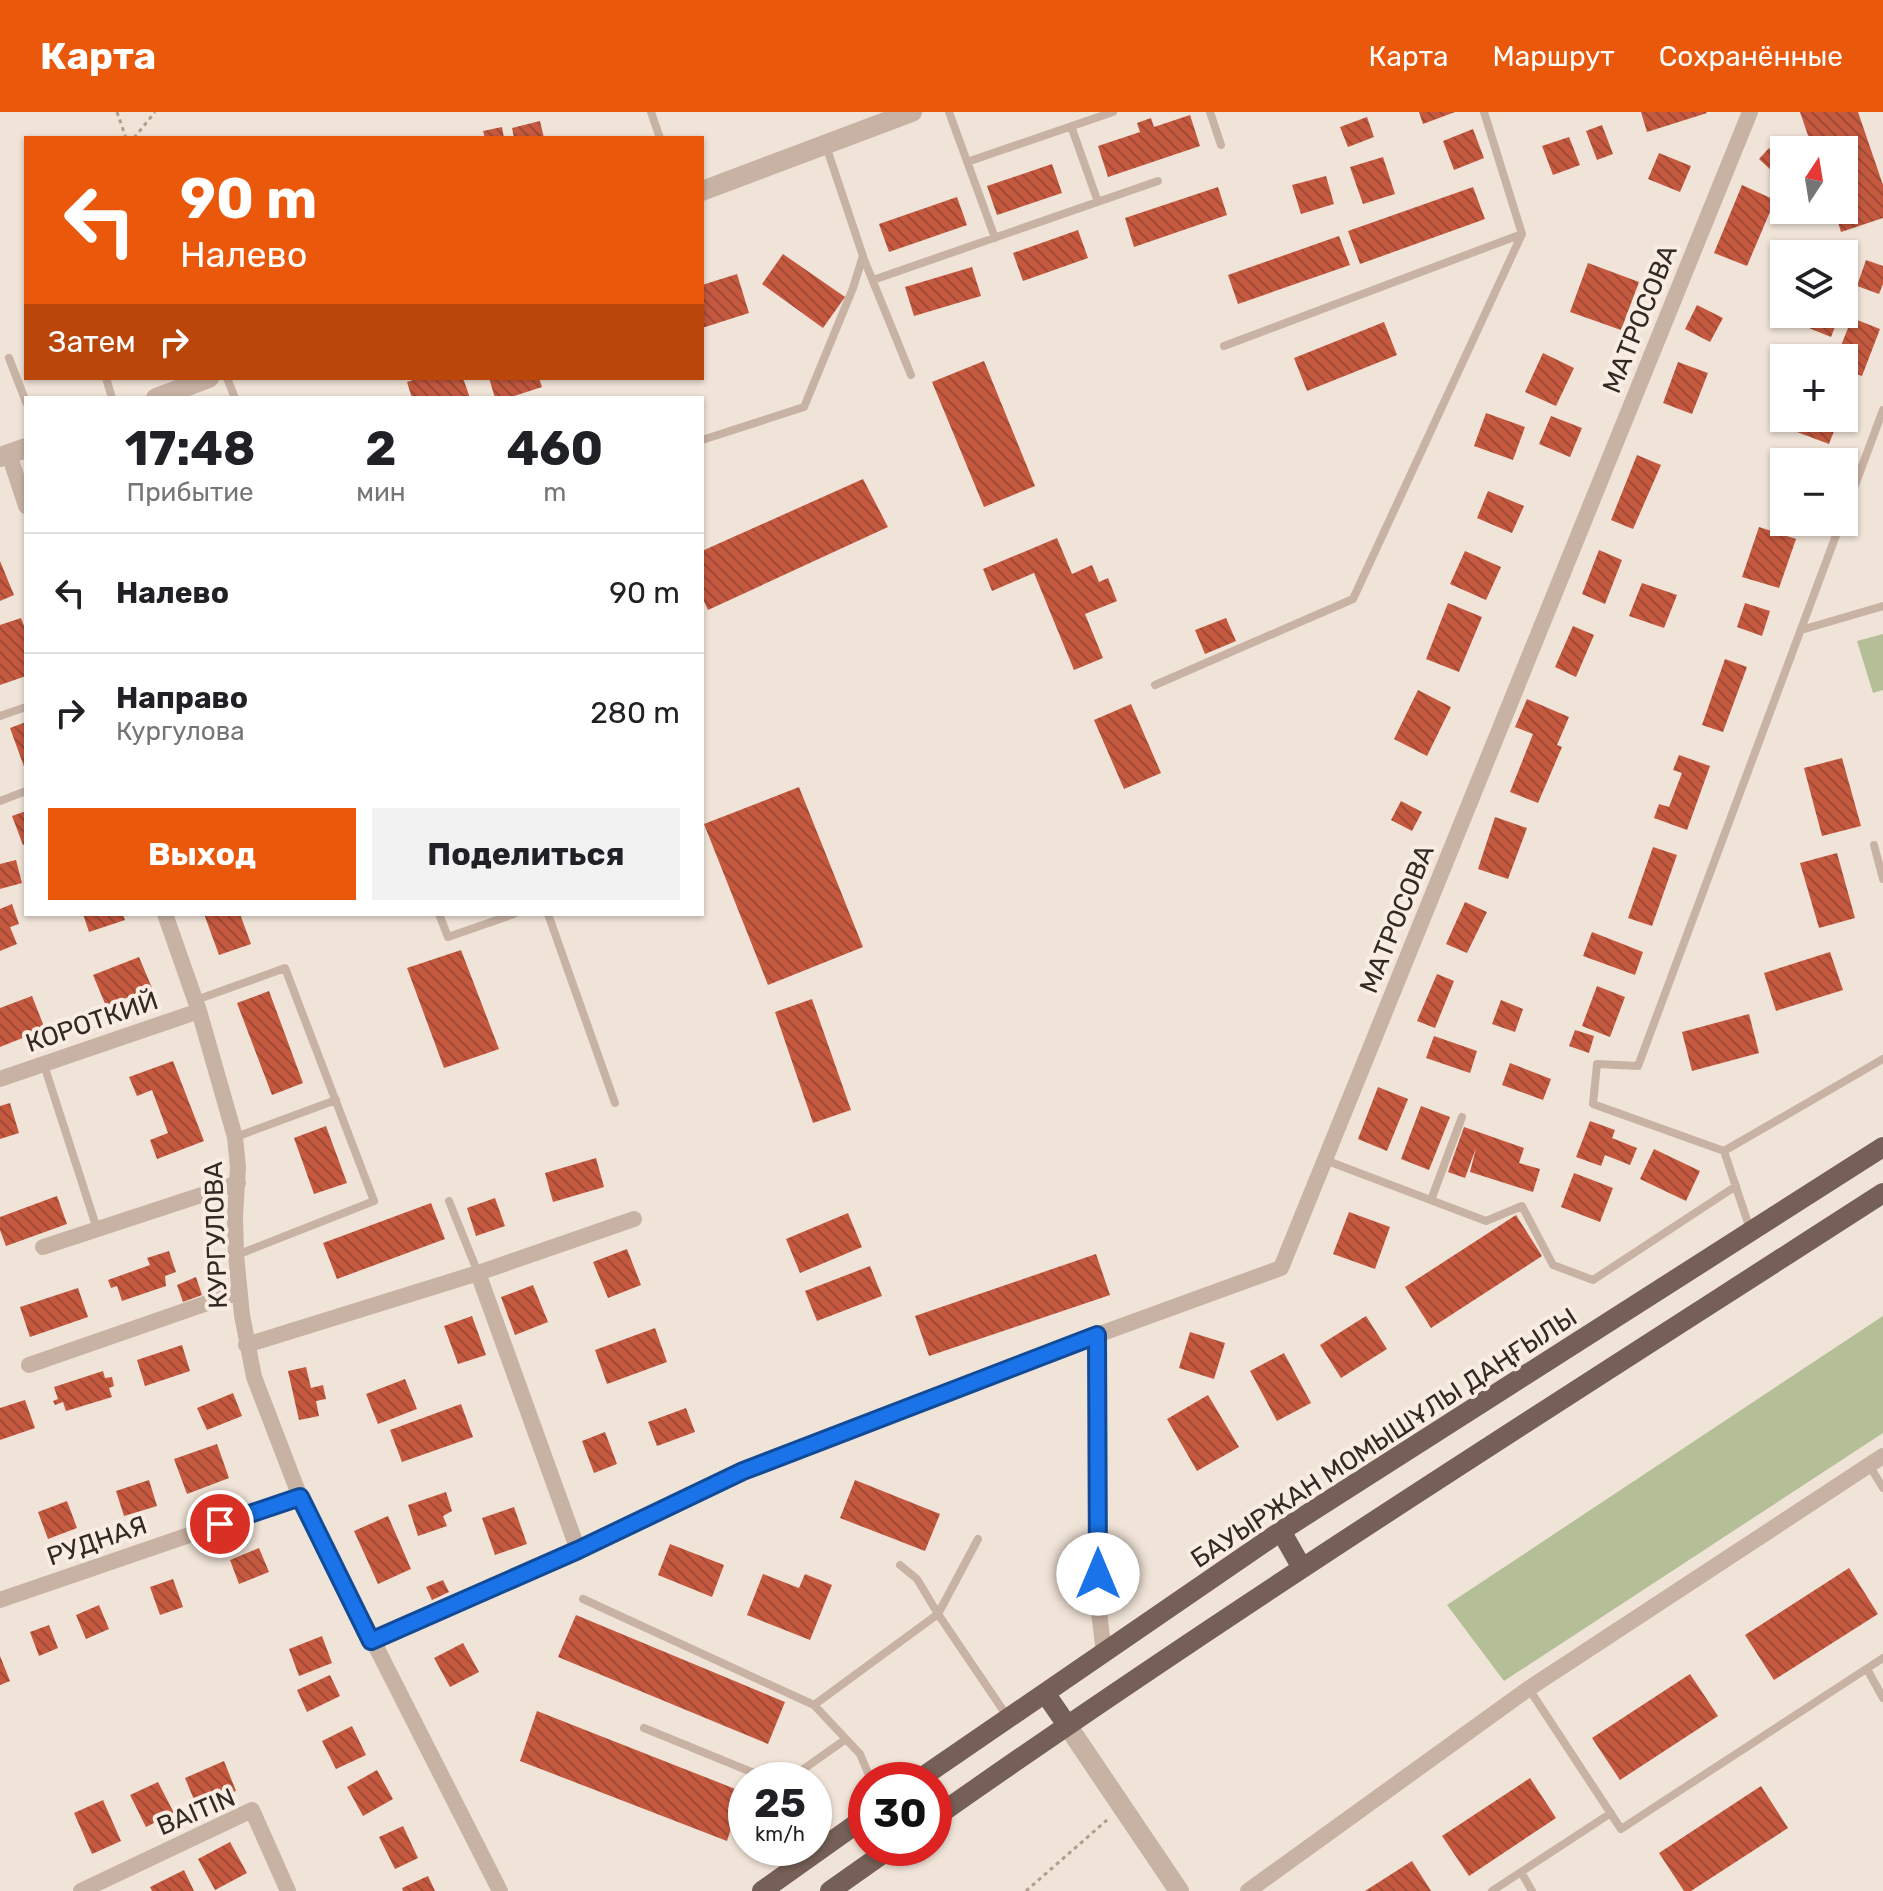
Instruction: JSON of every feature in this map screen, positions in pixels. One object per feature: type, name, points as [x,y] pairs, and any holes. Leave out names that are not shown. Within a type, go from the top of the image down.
[{"type":"main road","name":"БАУЫРЖАН МОМЫШҰЛЫ ДАҢҒЫЛЫ","points":[[944,1762],[1281,1531],[1883,1147]]},
{"type":"main road","points":[[952,1805],[1302,1568],[1883,1193]]},
{"type":"main road","points":[[1281,1531],[1302,1568]]},
{"type":"main road","points":[[1045,1693],[1067,1725]]},
{"type":"main road","points":[[762,1891],[848,1830]]},
{"type":"main road","points":[[830,1891],[865,1866]]},
{"type":"street","points":[[704,190],[912,112]]},
{"type":"street","name":"МАТРОСОВА","points":[[1097,1335],[1281,1268],[1750,112]]},
{"type":"street","points":[[161,396],[204,380]]},
{"type":"street","points":[[12,453],[24,498]]},
{"type":"street","name":"КУРГУЛОВА","points":[[166,916],[198,1005],[235,1137],[239,1292],[246,1345],[265,1409],[300,1497],[500,1891]]},
{"type":"street","name":"КОРОТКИЙ","points":[[0,1079],[198,1005]]},
{"type":"street","points":[[43,1247],[238,1183]]},
{"type":"street","points":[[246,1345],[478,1273],[634,1219]]},
{"type":"street","points":[[478,1273],[578,1550]]},
{"type":"street","points":[[29,1365],[239,1292]]},
{"type":"street","points":[[1097,1335],[1098,1604],[1104,1653]]},
{"type":"street","points":[[1248,1891],[1528,1689],[1876,1460]]},
{"type":"street","name":"РУДНАЯ","points":[[0,1600],[300,1497]]},
{"type":"street","points":[[1067,1725],[1179,1891]]},
{"type":"street","name":"BAITIN","points":[[81,1891],[252,1810],[288,1891]]},
{"type":"lane","points":[[651,112],[659,136]]},
{"type":"lane","points":[[949,112],[995,238]]},
{"type":"lane","points":[[967,162],[1113,112]]},
{"type":"lane","points":[[1210,112],[1221,145]]},
{"type":"lane","points":[[1155,685],[1353,599],[1522,234],[1484,112]]},
{"type":"lane","points":[[1071,126],[1098,202]]},
{"type":"lane","points":[[826,145],[863,256],[911,375]]},
{"type":"lane","points":[[873,280],[1158,181]]},
{"type":"lane","points":[[1224,346],[1522,234]]},
{"type":"lane","points":[[704,439],[804,407],[863,256]]},
{"type":"lane","points":[[9,358],[24,397]]},
{"type":"lane","points":[[1858,477],[1883,410]]},
{"type":"lane","points":[[1836,536],[1638,1066],[1597,1064],[1593,1104],[1724,1151],[1883,1059]]},
{"type":"lane","points":[[1801,630],[1883,606]]},
{"type":"lane","points":[[0,716],[24,708]]},
{"type":"lane","points":[[0,801],[24,792]]},
{"type":"lane","points":[[1874,845],[1883,879]]},
{"type":"lane","points":[[440,916],[448,937],[508,916]]},
{"type":"lane","points":[[549,916],[615,1103]]},
{"type":"lane","points":[[198,1005],[285,968],[374,1201],[236,1255]]},
{"type":"lane","points":[[44,1064],[97,1229]]},
{"type":"lane","points":[[235,1137],[336,1100]]},
{"type":"lane","points":[[1431,1200],[1462,1117]]},
{"type":"lane","points":[[1724,1151],[1752,1233]]},
{"type":"lane","points":[[1325,1160],[1486,1221],[1522,1206],[1553,1265],[1593,1280],[1736,1186]]},
{"type":"lane","points":[[449,1201],[478,1273]]},
{"type":"lane","points":[[371,1641],[578,1550],[743,1471],[1097,1335]]},
{"type":"lane","points":[[1876,1460],[1883,1488]]},
{"type":"lane","points":[[814,1705],[938,1614],[978,1539]]},
{"type":"lane","points":[[900,1565],[917,1579],[1008,1718]]},
{"type":"lane","points":[[583,1599],[814,1705],[860,1754],[863,1762]]},
{"type":"lane","points":[[1528,1689],[1621,1829],[1883,1658]]},
{"type":"lane","points":[[1867,1669],[1883,1698]]},
{"type":"lane","points":[[644,1728],[728,1762]]},
{"type":"lane","points":[[813,1762],[846,1739]]},
{"type":"lane","points":[[1492,1891],[1611,1813]]},
{"type":"lane","points":[[1521,1872],[1532,1891]]},
{"type":"path","points":[[117,112],[125,136]]},
{"type":"path","points":[[136,136],[155,112]]},
{"type":"path","points":[[1026,1891],[1121,1807]]},
{"type":"green space","points":[[1883,634],[1883,690],[1873,693],[1857,641]]},
{"type":"green space","points":[[1883,1316],[1883,1433],[1504,1681],[1447,1605]]},
{"type":"building","points":[[1419,112],[1455,112],[1423,124]]},
{"type":"building","points":[[1641,112],[1706,112],[1707,113],[1647,132]]},
{"type":"building","points":[[1800,112],[1858,112],[1883,185],[1883,218],[1841,232],[1838,224],[1858,224],[1858,136],[1808,136]]},
{"type":"building","points":[[1190,115],[1200,146],[1108,177],[1098,146],[1140,132],[1137,123],[1151,118],[1154,127]]},
{"type":"building","points":[[1367,117],[1374,137],[1348,147],[1340,127]]},
{"type":"building","points":[[540,121],[544,136],[514,136],[512,128]]},
{"type":"building","points":[[1602,125],[1613,154],[1597,160],[1586,131]]},
{"type":"building","points":[[502,127],[504,136],[484,136],[483,131]]},
{"type":"building","points":[[1473,129],[1484,158],[1454,170],[1443,141]]},
{"type":"building","points":[[1569,137],[1580,165],[1553,175],[1542,146]]},
{"type":"building","points":[[1769,148],[1770,169],[1759,159]]},
{"type":"building","points":[[1659,153],[1691,166],[1680,192],[1648,179]]},
{"type":"building","points":[[1383,157],[1395,194],[1363,204],[1350,167]]},
{"type":"building","points":[[1052,164],[1062,193],[997,215],[987,186]]},
{"type":"building","points":[[1326,176],[1334,204],[1301,214],[1292,185]]},
{"type":"building","points":[[1742,185],[1770,198],[1770,212],[1747,266],[1714,253]]},
{"type":"building","points":[[1218,187],[1227,215],[1134,247],[1125,218]]},
{"type":"building","points":[[1473,187],[1485,219],[1360,264],[1348,231]]},
{"type":"building","points":[[957,197],[967,225],[889,252],[879,224]]},
{"type":"building","points":[[1078,230],[1088,258],[1023,281],[1013,253]]},
{"type":"building","points":[[1339,236],[1350,265],[1238,304],[1228,275]]},
{"type":"building","points":[[783,254],[845,297],[823,328],[762,284]]},
{"type":"building","points":[[1866,260],[1883,266],[1883,284],[1879,294],[1858,286]]},
{"type":"building","points":[[1588,263],[1639,282],[1621,330],[1570,312]]},
{"type":"building","points":[[972,267],[981,296],[914,316],[905,287]]},
{"type":"building","points":[[737,274],[749,313],[704,327],[704,284]]},
{"type":"building","points":[[1697,305],[1723,318],[1710,342],[1685,329]]},
{"type":"building","points":[[1858,320],[1880,329],[1862,376],[1858,375],[1858,344],[1842,344],[1848,328],[1858,328]]},
{"type":"building","points":[[1384,322],[1397,355],[1307,391],[1294,358]]},
{"type":"building","points":[[1809,328],[1835,328],[1831,337]]},
{"type":"building","points":[[1543,353],[1574,368],[1556,406],[1525,392]]},
{"type":"building","points":[[984,361],[1035,486],[984,507],[932,382]]},
{"type":"building","points":[[1678,362],[1708,373],[1692,414],[1663,403]]},
{"type":"building","points":[[464,380],[469,396],[411,396],[407,382]]},
{"type":"building","points":[[490,380],[540,380],[542,387],[514,396],[494,396]]},
{"type":"building","points":[[1486,413],[1525,427],[1513,460],[1474,446]]},
{"type":"building","points":[[1551,416],[1582,428],[1570,457],[1539,444]]},
{"type":"building","points":[[1797,432],[1834,432],[1829,444]]},
{"type":"building","points":[[1637,455],[1661,465],[1633,529],[1611,520]]},
{"type":"building","points":[[863,479],[888,527],[708,610],[704,601],[704,550]]},
{"type":"building","points":[[1488,491],[1524,506],[1512,533],[1477,518]]},
{"type":"building","points":[[1759,527],[1770,531],[1770,536],[1796,539],[1779,588],[1742,577]]},
{"type":"building","points":[[1057,538],[1072,574],[1092,565],[1099,582],[1108,578],[1117,601],[1085,614],[1103,658],[1074,670],[1034,573],[992,591],[983,569]]},
{"type":"building","points":[[1599,550],[1622,560],[1605,604],[1582,594]]},
{"type":"building","points":[[1465,551],[1501,567],[1486,600],[1450,584]]},
{"type":"building","points":[[0,561],[14,595],[0,601]]},
{"type":"building","points":[[1642,583],[1677,595],[1664,628],[1629,616]]},
{"type":"building","points":[[1448,603],[1482,617],[1459,672],[1426,659]]},
{"type":"building","points":[[1745,603],[1770,611],[1762,636],[1737,627]]},
{"type":"building","points":[[21,618],[24,626],[24,677],[0,685],[0,625]]},
{"type":"building","points":[[1226,618],[1236,641],[1205,654],[1195,630]]},
{"type":"building","points":[[1573,626],[1594,635],[1576,677],[1555,667]]},
{"type":"building","points":[[1725,659],[1747,667],[1723,732],[1702,725]]},
{"type":"building","points":[[1418,690],[1451,707],[1427,756],[1394,739]]},
{"type":"building","points":[[1527,699],[1569,717],[1557,745],[1562,747],[1538,803],[1510,792],[1533,734],[1515,727]]},
{"type":"building","points":[[1131,704],[1161,773],[1124,789],[1094,720]]},
{"type":"building","points":[[24,723],[24,766],[10,728]]},
{"type":"building","points":[[1679,755],[1710,766],[1687,830],[1654,818],[1659,804],[1669,807],[1682,773],[1673,770]]},
{"type":"building","points":[[1842,758],[1861,826],[1822,836],[1804,768]]},
{"type":"building","points":[[799,787],[863,947],[768,985],[704,824]]},
{"type":"building","points":[[1401,801],[1422,812],[1412,831],[1391,820]]},
{"type":"building","points":[[24,812],[24,845],[23,845],[12,816]]},
{"type":"building","points":[[1495,817],[1527,828],[1508,879],[1478,869]]},
{"type":"building","points":[[1653,847],[1677,855],[1652,926],[1628,918]]},
{"type":"building","points":[[1837,853],[1855,918],[1819,928],[1800,863]]},
{"type":"building","points":[[16,860],[22,883],[0,889],[0,864]]},
{"type":"building","points":[[1465,902],[1487,912],[1467,953],[1446,944]]},
{"type":"building","points":[[12,904],[19,924],[10,927],[17,944],[0,951],[0,909]]},
{"type":"building","points":[[84,916],[124,916],[125,920],[89,932]]},
{"type":"building","points":[[205,916],[241,916],[251,944],[219,955]]},
{"type":"building","points":[[1592,932],[1643,952],[1635,975],[1583,956]]},
{"type":"building","points":[[461,950],[499,1049],[444,1068],[407,968]]},
{"type":"building","points":[[1830,952],[1843,990],[1776,1011],[1764,973]]},
{"type":"building","points":[[139,957],[152,988],[106,1006],[93,975]]},
{"type":"building","points":[[1437,974],[1454,981],[1435,1028],[1417,1021]]},
{"type":"building","points":[[1597,986],[1625,997],[1610,1037],[1582,1026]]},
{"type":"building","points":[[269,991],[303,1083],[272,1095],[237,1003]]},
{"type":"building","points":[[32,996],[45,1029],[0,1047],[0,1008]]},
{"type":"building","points":[[812,999],[851,1110],[813,1123],[775,1012]]},
{"type":"building","points":[[1501,1000],[1523,1009],[1515,1032],[1492,1024]]},
{"type":"building","points":[[1749,1014],[1759,1053],[1692,1071],[1682,1032]]},
{"type":"building","points":[[1575,1030],[1594,1036],[1589,1053],[1569,1046]]},
{"type":"building","points":[[1434,1036],[1477,1051],[1470,1073],[1426,1058]]},
{"type":"building","points":[[173,1061],[204,1141],[157,1159],[150,1140],[168,1133],[152,1090],[137,1096],[129,1077]]},
{"type":"building","points":[[1510,1063],[1551,1079],[1543,1100],[1502,1085]]},
{"type":"building","points":[[1378,1087],[1408,1099],[1387,1151],[1358,1139]]},
{"type":"building","points":[[10,1103],[19,1133],[0,1139],[0,1106]]},
{"type":"building","points":[[1421,1106],[1450,1117],[1429,1170],[1401,1159]]},
{"type":"building","points":[[1590,1121],[1615,1130],[1612,1138],[1637,1148],[1630,1165],[1605,1155],[1601,1166],[1576,1157]]},
{"type":"building","points":[[326,1126],[347,1183],[314,1194],[294,1138]]},
{"type":"building","points":[[1464,1127],[1524,1148],[1519,1163],[1540,1169],[1533,1192],[1470,1172],[1476,1148],[1465,1178],[1448,1172]]},
{"type":"building","points":[[1654,1149],[1700,1171],[1686,1201],[1640,1179]]},
{"type":"building","points":[[596,1158],[604,1187],[553,1202],[545,1173]]},
{"type":"building","points":[[1574,1173],[1613,1188],[1600,1222],[1561,1207]]},
{"type":"building","points":[[57,1196],[67,1224],[6,1246],[0,1230],[0,1217]]},
{"type":"building","points":[[495,1198],[505,1226],[476,1236],[467,1208]]},
{"type":"building","points":[[431,1203],[445,1239],[337,1279],[323,1243]]},
{"type":"building","points":[[1349,1212],[1390,1227],[1375,1269],[1333,1254]]},
{"type":"building","points":[[848,1213],[862,1247],[800,1273],[786,1239]]},
{"type":"building","points":[[1516,1215],[1542,1256],[1431,1328],[1405,1287]]},
{"type":"building","points":[[627,1249],[641,1285],[608,1298],[593,1262]]},
{"type":"building","points":[[169,1251],[176,1272],[165,1276],[166,1286],[122,1301],[117,1286],[111,1288],[108,1280],[150,1265],[147,1258]]},
{"type":"building","points":[[1096,1254],[1110,1295],[929,1356],[915,1316]]},
{"type":"building","points":[[870,1266],[882,1296],[817,1321],[805,1291]]},
{"type":"building","points":[[196,1277],[202,1295],[183,1302],[177,1285]]},
{"type":"building","points":[[533,1285],[548,1322],[515,1335],[501,1297]]},
{"type":"building","points":[[78,1288],[88,1317],[30,1337],[20,1307]]},
{"type":"building","points":[[472,1316],[486,1355],[458,1364],[444,1326]]},
{"type":"building","points":[[1366,1316],[1387,1349],[1341,1378],[1320,1345]]},
{"type":"building","points":[[655,1328],[667,1362],[607,1384],[595,1350]]},
{"type":"building","points":[[1190,1332],[1225,1343],[1214,1379],[1179,1368]]},
{"type":"building","points":[[182,1345],[190,1371],[145,1386],[137,1360]]},
{"type":"building","points":[[1284,1353],[1311,1403],[1277,1421],[1250,1371]]},
{"type":"building","points":[[306,1367],[311,1388],[323,1385],[326,1399],[316,1401],[319,1416],[299,1420],[288,1371]]},
{"type":"building","points":[[103,1371],[105,1378],[112,1377],[114,1386],[109,1388],[112,1397],[66,1411],[63,1402],[55,1405],[53,1401],[58,1399],[54,1387]]},
{"type":"building","points":[[405,1379],[417,1409],[378,1424],[366,1394]]},
{"type":"building","points":[[233,1393],[242,1416],[207,1430],[197,1408]]},
{"type":"building","points":[[1208,1395],[1239,1447],[1197,1471],[1167,1419]]},
{"type":"building","points":[[25,1400],[35,1428],[0,1440],[0,1408]]},
{"type":"building","points":[[461,1404],[473,1437],[402,1462],[390,1430]]},
{"type":"building","points":[[686,1408],[695,1432],[657,1446],[648,1422]]},
{"type":"building","points":[[605,1432],[617,1464],[594,1473],[582,1441]]},
{"type":"building","points":[[217,1444],[229,1478],[187,1494],[174,1459]]},
{"type":"building","points":[[149,1480],[157,1506],[124,1516],[116,1491]]},
{"type":"building","points":[[855,1480],[940,1514],[925,1551],[840,1518]]},
{"type":"building","points":[[446,1492],[452,1511],[443,1516],[447,1526],[418,1536],[408,1505]]},
{"type":"building","points":[[67,1501],[77,1528],[48,1539],[38,1512]]},
{"type":"building","points":[[514,1507],[527,1544],[495,1555],[482,1518]]},
{"type":"building","points":[[388,1516],[411,1569],[378,1584],[354,1531]]},
{"type":"building","points":[[670,1544],[724,1565],[712,1597],[658,1575]]},
{"type":"building","points":[[259,1548],[269,1572],[239,1584],[230,1560]]},
{"type":"building","points":[[1849,1568],[1878,1614],[1774,1680],[1745,1635]]},
{"type":"building","points":[[763,1574],[799,1588],[805,1574],[832,1585],[810,1640],[747,1615]]},
{"type":"building","points":[[173,1579],[183,1607],[160,1615],[150,1587]]},
{"type":"building","points":[[443,1580],[449,1592],[432,1600],[426,1587]]},
{"type":"building","points":[[99,1605],[109,1629],[86,1639],[76,1615]]},
{"type":"building","points":[[576,1615],[785,1702],[768,1744],[558,1657]]},
{"type":"building","points":[[49,1625],[58,1648],[39,1656],[30,1632]]},
{"type":"building","points":[[322,1636],[332,1663],[299,1676],[289,1649]]},
{"type":"building","points":[[463,1643],[479,1672],[450,1687],[434,1658]]},
{"type":"building","points":[[0,1656],[10,1681],[0,1685]]},
{"type":"building","points":[[1690,1674],[1718,1716],[1620,1780],[1592,1738]]},
{"type":"building","points":[[330,1675],[340,1696],[307,1712],[297,1690]]},
{"type":"building","points":[[537,1711],[728,1786],[727,1841],[520,1761]]},
{"type":"building","points":[[352,1726],[366,1755],[336,1769],[322,1741]]},
{"type":"building","points":[[224,1761],[236,1791],[197,1807],[185,1778]]},
{"type":"building","points":[[377,1770],[393,1799],[363,1816],[347,1787]]},
{"type":"building","points":[[1530,1778],[1556,1818],[1469,1876],[1442,1836]]},
{"type":"building","points":[[158,1782],[174,1813],[146,1827],[130,1795]]},
{"type":"building","points":[[1761,1786],[1788,1828],[1691,1891],[1684,1891],[1659,1853]]},
{"type":"building","points":[[103,1800],[121,1841],[92,1854],[74,1813]]},
{"type":"building","points":[[403,1826],[418,1858],[395,1869],[379,1837]]},
{"type":"building","points":[[230,1842],[247,1873],[215,1890],[198,1859]]},
{"type":"building","points":[[1412,1861],[1431,1891],[1365,1891]]},
{"type":"building","points":[[184,1870],[194,1891],[152,1891],[150,1887]]},
{"type":"building","points":[[428,1876],[435,1891],[403,1891],[402,1888]]},
{"type":"route","points":[[220,1524],[300,1497],[371,1641],[578,1550],[743,1471],[1097,1335],[1098,1574]]}]
